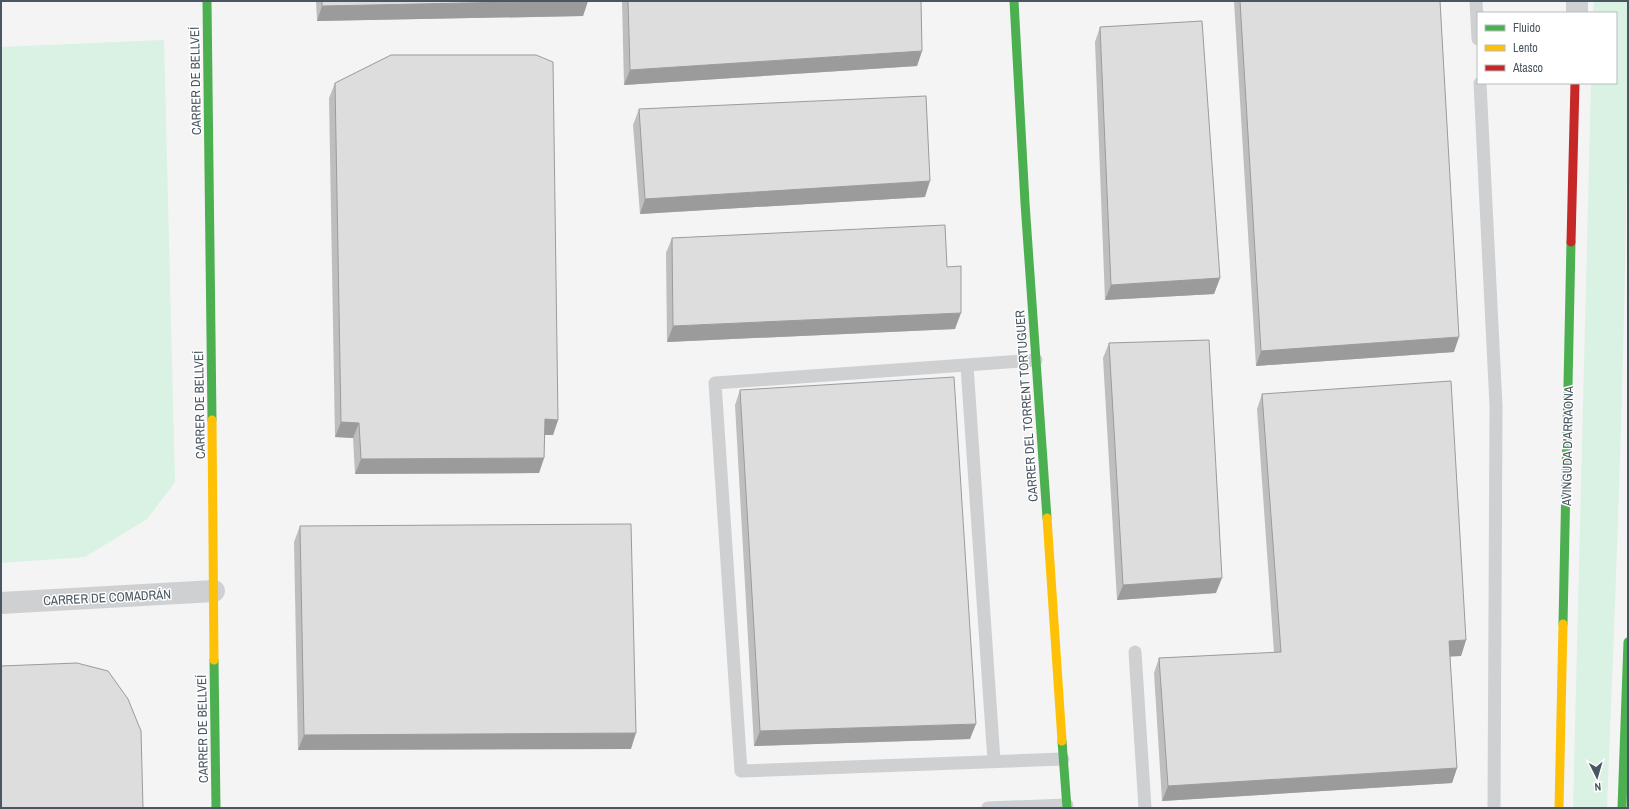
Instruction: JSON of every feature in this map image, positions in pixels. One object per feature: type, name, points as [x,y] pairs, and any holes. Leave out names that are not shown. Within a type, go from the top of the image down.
[{"type":"street","name":"CARRER DE BELLVEÍ","points":[[207,1],[216,808]]},
{"type":"street","name":"CARRER DEL TORRENT TORTUGUER","points":[[1014,1],[1025,203],[1067,807]]},
{"type":"street","points":[[1577,1],[1577,12]]},
{"type":"street","name":"AVINGUDA D'ARRAONA","points":[[1559,808],[1575,84]]},
{"type":"street","name":"CARRER DE COMADRÁN","points":[[1,603],[214,591]]},
{"type":"street","points":[[1622,808],[1628,642]]},
{"type":"lane","points":[[1476,1],[1477,20]]},
{"type":"lane","points":[[1480,84],[1496,406],[1494,808]]},
{"type":"lane","points":[[1036,360],[715,383],[741,771],[1063,759]]},
{"type":"lane","points":[[967,366],[994,761]]},
{"type":"lane","points":[[1135,652],[1144,808]]},
{"type":"lane","points":[[988,808],[1067,807]]},
{"type":"green space","points":[[1594,1],[1628,1],[1628,102],[1624,304],[1607,808],[1573,808],[1591,84],[1617,84],[1617,12],[1593,12]]},
{"type":"green space","points":[[164,40],[175,482],[147,519],[85,557],[1,563],[1,47]]},
{"type":"building","points":[[322,1],[562,1],[322,6]]},
{"type":"building","points":[[628,1],[921,1],[922,51],[630,70]]},
{"type":"building","points":[[1240,1],[1440,1],[1459,337],[1261,351]]},
{"type":"building","points":[[1202,21],[1220,278],[1111,285],[1100,27]]},
{"type":"building","points":[[391,55],[536,55],[553,62],[558,420],[545,419],[544,458],[361,459],[359,423],[341,422],[335,83]]},
{"type":"building","points":[[926,96],[930,181],[645,199],[639,109]]},
{"type":"building","points":[[945,225],[947,267],[961,266],[961,313],[673,326],[672,238]]},
{"type":"building","points":[[1209,340],[1222,578],[1123,585],[1109,343]]},
{"type":"building","points":[[954,377],[976,724],[760,731],[740,390]]},
{"type":"building","points":[[1451,381],[1466,640],[1449,641],[1457,768],[1168,786],[1159,658],[1281,652],[1262,394]]},
{"type":"building","points":[[631,524],[636,733],[304,735],[300,526]]},
{"type":"building","points":[[77,663],[108,671],[128,699],[141,731],[143,808],[1,808],[1,666]]},
{"type":"traffic: fast","points":[[207,1],[212,420]]},
{"type":"traffic: fast","points":[[1014,1],[1025,203],[1047,518]]},
{"type":"traffic: fast","points":[[1563,624],[1571,242]]},
{"type":"traffic: fast","points":[[1622,808],[1628,642]]},
{"type":"traffic: fast","points":[[214,660],[216,808]]},
{"type":"traffic: fast","points":[[1062,741],[1067,808]]},
{"type":"traffic: slow","points":[[212,420],[214,660]]},
{"type":"traffic: slow","points":[[1047,518],[1062,741]]},
{"type":"traffic: slow","points":[[1559,808],[1563,624]]},
{"type":"traffic: jam","points":[[1571,242],[1575,84]]}]
